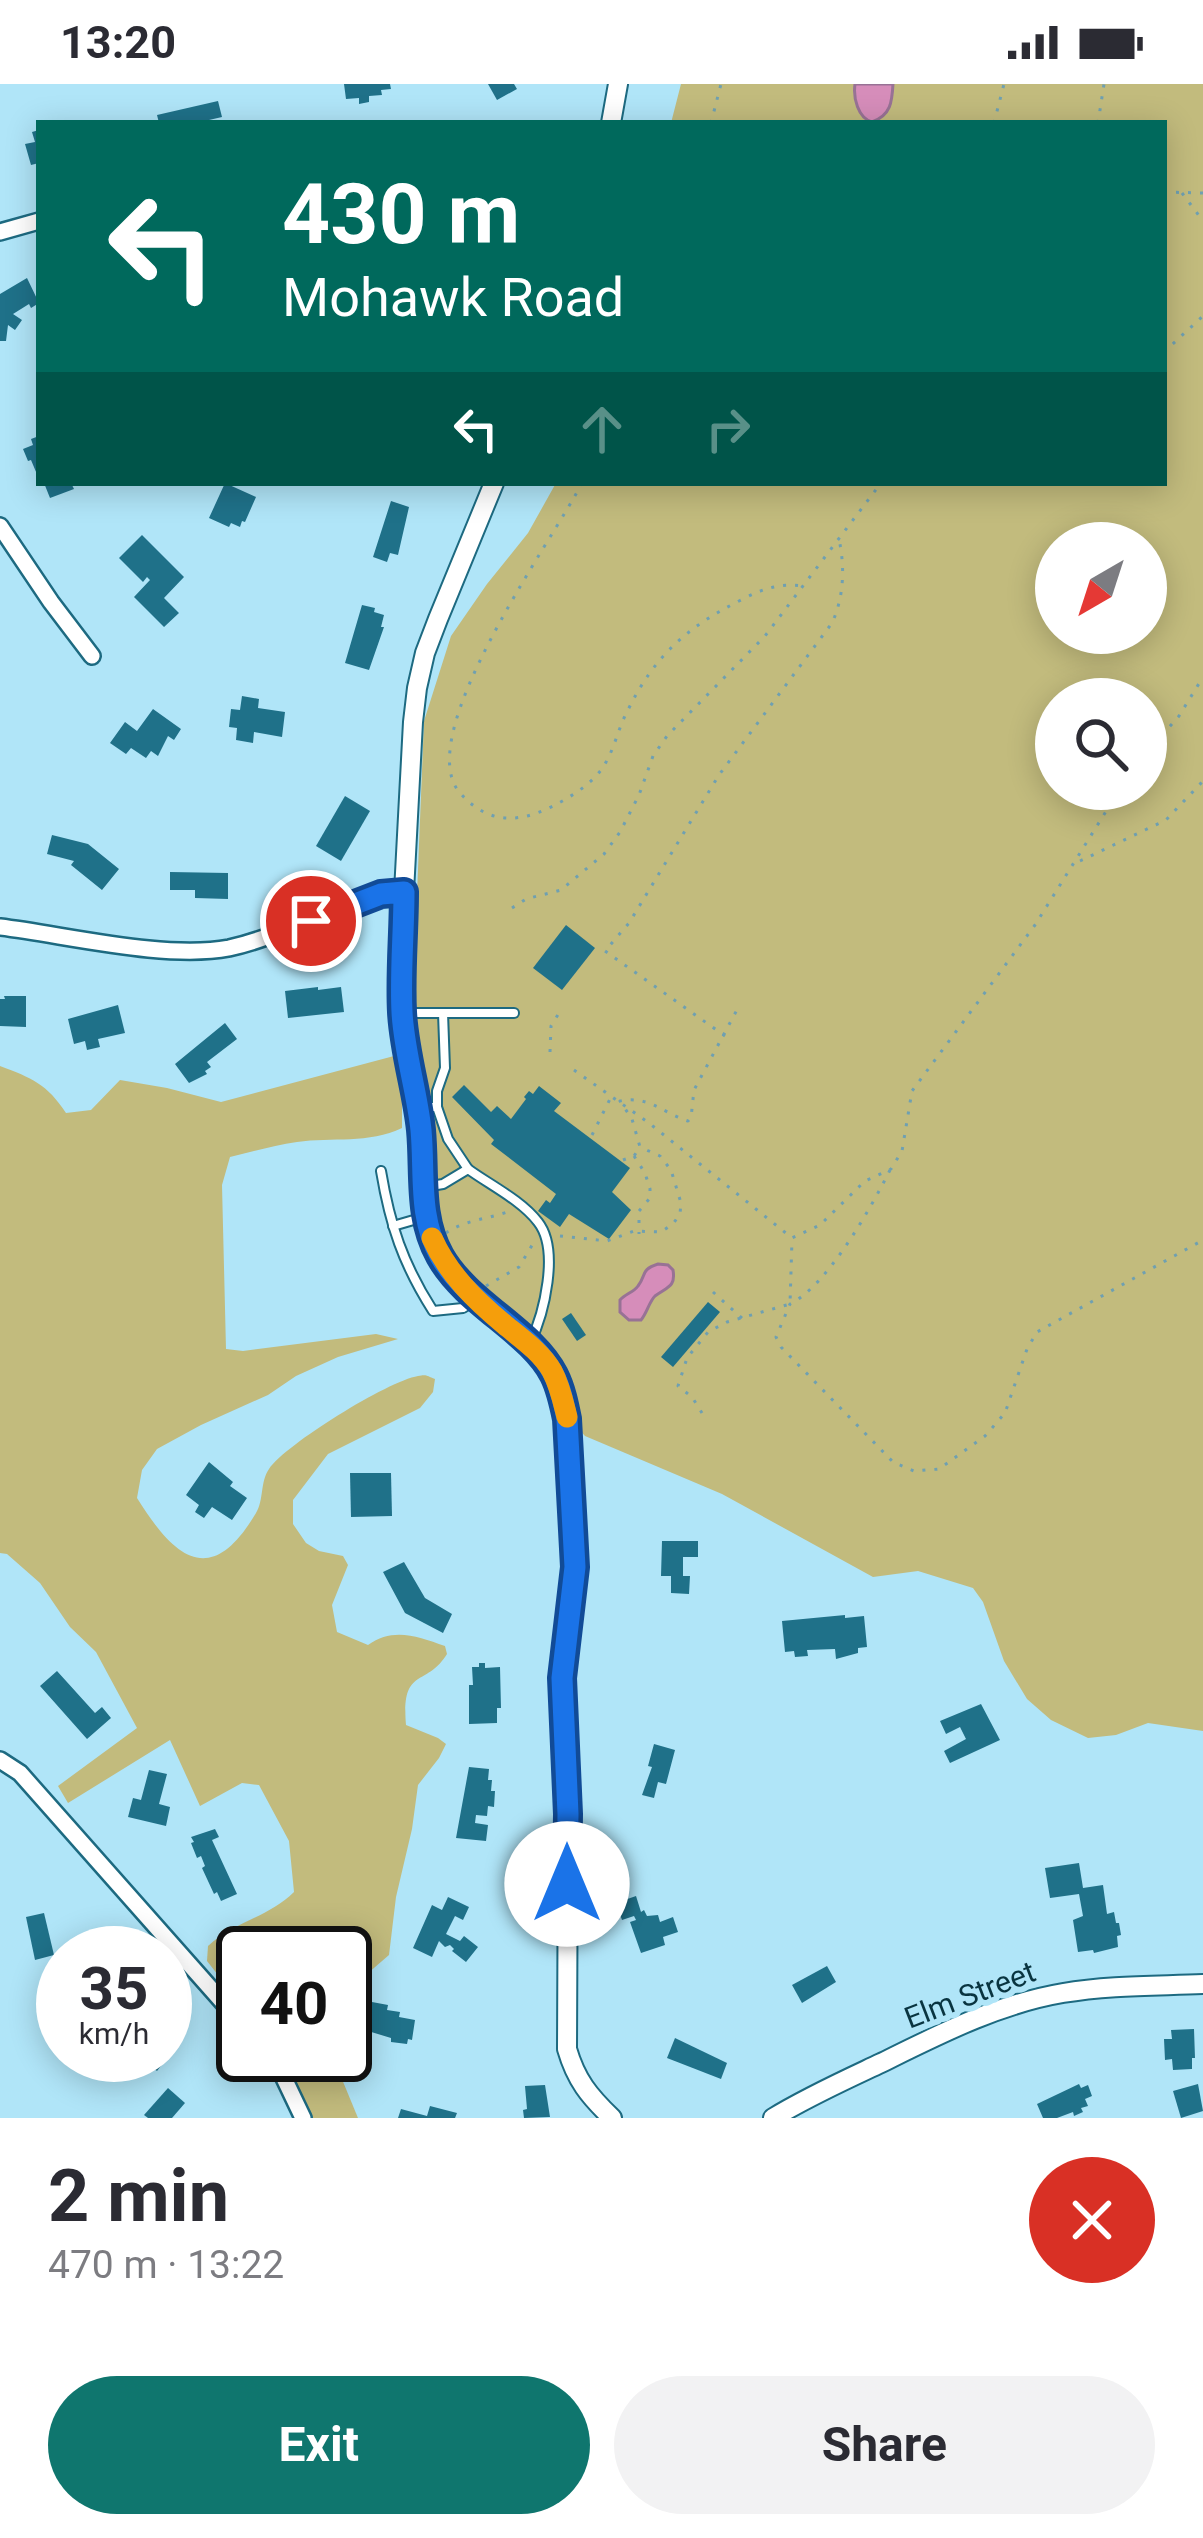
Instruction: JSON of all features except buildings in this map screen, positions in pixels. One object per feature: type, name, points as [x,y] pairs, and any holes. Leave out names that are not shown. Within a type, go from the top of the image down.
[{"type":"street","points":[[612,120],[618,84]]},
{"type":"street","points":[[0,232],[36,222]]},
{"type":"street","points":[[493,486],[431,636],[417,688],[402,1013],[428,1107],[424,1187],[428,1225],[446,1266],[529,1344],[554,1375],[567,1419],[575,1567],[562,1678],[568,1814],[568,2049],[574,2074],[586,2093],[612,2118]]},
{"type":"street","points":[[0,526],[92,656]]},
{"type":"street","points":[[0,927],[141,947],[209,951],[280,933],[381,894],[404,892]]},
{"type":"street","points":[[0,1760],[33,1786],[216,1994]]},
{"type":"street","name":"Elm Street","points":[[773,2118],[932,2038],[1018,2004],[1103,1988],[1203,1984]]},
{"type":"street","points":[[286,2082],[303,2118]]},
{"type":"lane","points":[[442,1012],[445,1068],[428,1107],[468,1169],[537,1220],[545,1237],[543,1310],[529,1344]]},
{"type":"lane","points":[[402,1013],[514,1013]]},
{"type":"lane","points":[[424,1187],[443,1184],[468,1169]]},
{"type":"lane","points":[[381,1171],[404,1259],[434,1311],[463,1308],[475,1298]]},
{"type":"lane","points":[[392,1226],[428,1225]]},
{"type":"path","points":[[712,120],[721,84]]},
{"type":"path","points":[[995,120],[1004,84]]},
{"type":"path","points":[[1098,120],[1104,84]]},
{"type":"path","points":[[1167,192],[1203,193]]},
{"type":"path","points":[[1181,192],[1203,221]]},
{"type":"path","points":[[1167,349],[1203,316]]},
{"type":"path","points":[[580,486],[487,649],[448,745],[448,774],[458,790],[494,816],[524,818],[579,791],[604,766],[626,712],[657,664],[685,633],[767,588],[802,586]]},
{"type":"path","points":[[512,908],[526,899],[561,890],[604,854],[620,832],[653,756],[667,736],[752,651],[879,486]]},
{"type":"path","points":[[725,1036],[605,951],[629,923],[719,775],[832,623],[844,569],[839,539]]},
{"type":"path","points":[[1167,729],[1203,677]]},
{"type":"path","points":[[1076,863],[1166,820],[1203,782]]},
{"type":"path","points":[[701,1413],[678,1386],[687,1358],[708,1332],[727,1322],[801,1298],[831,1266],[902,1151],[912,1091],[1035,925],[1108,810]]},
{"type":"path","points":[[620,1101],[650,1102],[688,1121],[694,1090],[740,1006]]},
{"type":"path","points":[[550,1052],[551,1026],[562,1008]]},
{"type":"path","points":[[574,1070],[649,1123],[792,1238]]},
{"type":"path","points":[[592,1135],[612,1096]]},
{"type":"path","points":[[620,1101],[632,1119],[640,1147],[634,1156],[622,1160]]},
{"type":"path","points":[[475,1298],[519,1267],[537,1239],[607,1241],[626,1233],[668,1229],[678,1219],[681,1203],[668,1164],[640,1147]]},
{"type":"path","points":[[634,1156],[650,1190],[650,1198],[639,1211],[639,1233]]},
{"type":"path","points":[[792,1238],[820,1225],[865,1181],[891,1169]]},
{"type":"path","points":[[428,1225],[442,1236],[456,1226],[521,1207]]},
{"type":"path","points":[[792,1238],[790,1304],[777,1332],[778,1343],[893,1462],[924,1472],[939,1469],[1005,1413],[1037,1332],[1203,1240]]},
{"type":"path","points":[[713,1292],[743,1319]]},
{"type":"shaded area","points":[[681,84],[1203,84],[1203,1731],[1148,1723],[1116,1735],[1088,1738],[1051,1720],[1027,1699],[1004,1661],[983,1602],[973,1588],[918,1571],[873,1577],[722,1494],[585,1436],[555,1358],[491,1298],[451,1248],[439,1225],[413,993],[424,721],[451,636],[528,533],[554,486],[1167,486],[1167,120],[672,120]]},
{"type":"shaded area","points":[[855,84],[893,84],[887,112],[876,120],[863,116]]},
{"type":"shaded area","points":[[394,1056],[402,1070],[402,1128],[377,1136],[297,1142],[230,1157],[222,1185],[226,1349],[243,1351],[376,1334],[398,1339],[296,1376],[268,1395],[157,1449],[142,1470],[137,1498],[179,1550],[209,1558],[240,1537],[258,1508],[269,1469],[295,1445],[384,1389],[418,1376],[435,1379],[433,1392],[420,1408],[328,1454],[293,1500],[293,1524],[306,1543],[343,1556],[348,1565],[332,1605],[337,1632],[368,1645],[387,1636],[415,1637],[445,1646],[447,1654],[407,1694],[406,1725],[446,1744],[418,1785],[389,1955],[372,1970],[372,1926],[239,1926],[294,1892],[289,1841],[259,1785],[242,1783],[200,1806],[170,1740],[68,1803],[58,1786],[137,1728],[96,1652],[70,1627],[40,1583],[0,1553],[0,1066],[38,1083],[66,1113],[91,1110],[120,1080],[221,1102]]},
{"type":"shaded area","points":[[658,1264],[673,1270],[672,1283],[653,1298],[641,1320],[629,1320],[620,1312],[620,1300],[636,1288],[646,1270]]},
{"type":"shaded area","points":[[216,1940],[216,1972],[207,1961],[208,1946]]},
{"type":"shaded area","points":[[294,2082],[343,2082],[358,2118],[311,2118]]},
{"type":"slow traffic","points":[[432,1238],[453,1274],[548,1366],[567,1417]]},
{"type":"route","points":[[311,921],[381,894],[404,892],[402,1013],[422,1135],[426,1222],[453,1274],[529,1344],[554,1375],[563,1400],[575,1567],[562,1678],[567,1884]]}]
